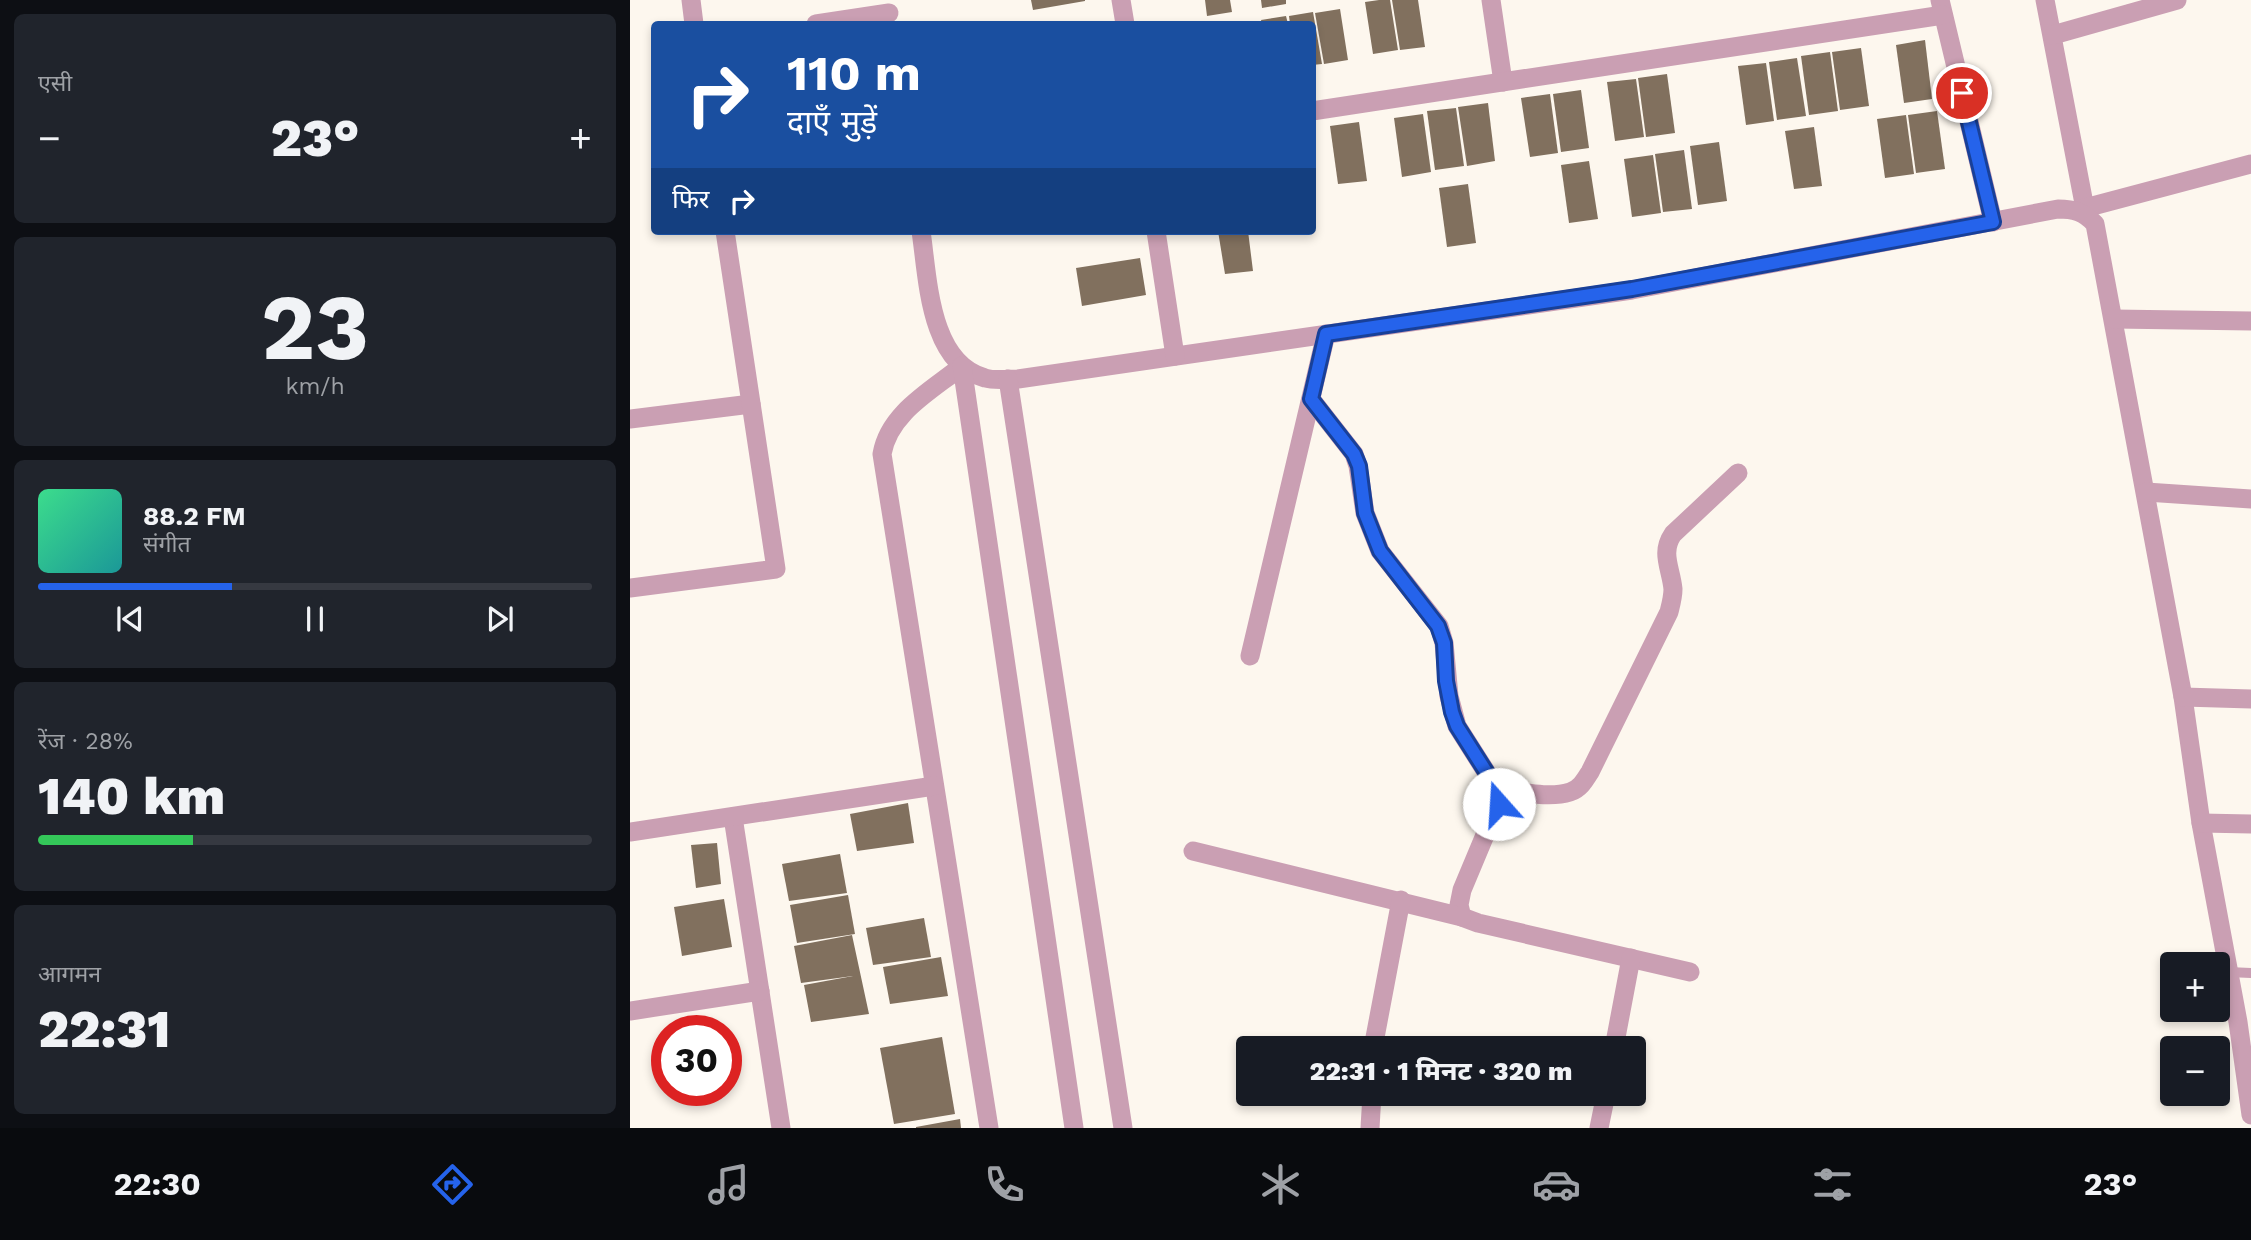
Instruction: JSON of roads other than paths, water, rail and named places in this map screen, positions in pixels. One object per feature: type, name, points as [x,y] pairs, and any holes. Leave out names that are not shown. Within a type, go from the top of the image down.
[{"type":"street","points":[[691,0],[694,21]]},
{"type":"street","points":[[1121,0],[1124,21]]},
{"type":"street","points":[[1491,0],[1503,82]]},
{"type":"street","points":[[2045,0],[2085,211],[2095,224],[2114,319],[2183,697],[2201,823],[2224,952]]},
{"type":"street","points":[[2053,36],[2177,0]]},
{"type":"street","points":[[1316,110],[1503,82],[1941,7],[1993,222]]},
{"type":"street","points":[[834,21],[889,12]]},
{"type":"street","points":[[922,235],[940,338],[962,366],[985,378],[1008,379],[1632,289],[2058,209],[2085,211],[2251,164]]},
{"type":"street","points":[[630,589],[776,569],[726,235]]},
{"type":"street","points":[[1157,235],[1175,356]]},
{"type":"street","points":[[2114,319],[2251,321]]},
{"type":"street","points":[[1250,656],[1326,334]]},
{"type":"street","points":[[962,366],[892,425],[882,454],[989,1128]]},
{"type":"street","points":[[962,366],[1074,1128]]},
{"type":"street","points":[[1008,379],[1123,1128]]},
{"type":"street","points":[[1311,399],[1354,454],[1359,466],[1365,513],[1380,551],[1438,626],[1444,643],[1449,696],[1457,726],[1497,789],[1499,804],[1462,890],[1459,905],[1462,917]]},
{"type":"street","points":[[630,419],[751,404]]},
{"type":"street","points":[[1497,789],[1557,794],[1572,792],[1581,785],[1590,772],[1669,612],[1673,589],[1665,553],[1667,543],[1673,534],[1738,473]]},
{"type":"street","points":[[2146,492],[2251,499]]},
{"type":"street","points":[[2183,697],[2251,699]]},
{"type":"street","points":[[630,832],[934,786]]},
{"type":"street","points":[[733,817],[781,1128]]},
{"type":"street","points":[[2201,823],[2251,824]]},
{"type":"street","points":[[1193,851],[1401,900],[1478,923],[1690,972]]},
{"type":"street","points":[[1375,1036],[1401,900]]},
{"type":"street","points":[[1616,1036],[1631,958]]},
{"type":"street","points":[[2230,984],[2251,1115]]},
{"type":"street","points":[[630,1011],[760,991]]},
{"type":"street","points":[[1370,1128],[1371,1106]]},
{"type":"street","points":[[1599,1128],[1604,1106]]},
{"type":"lane","points":[[2230,972],[2251,973]]}]
